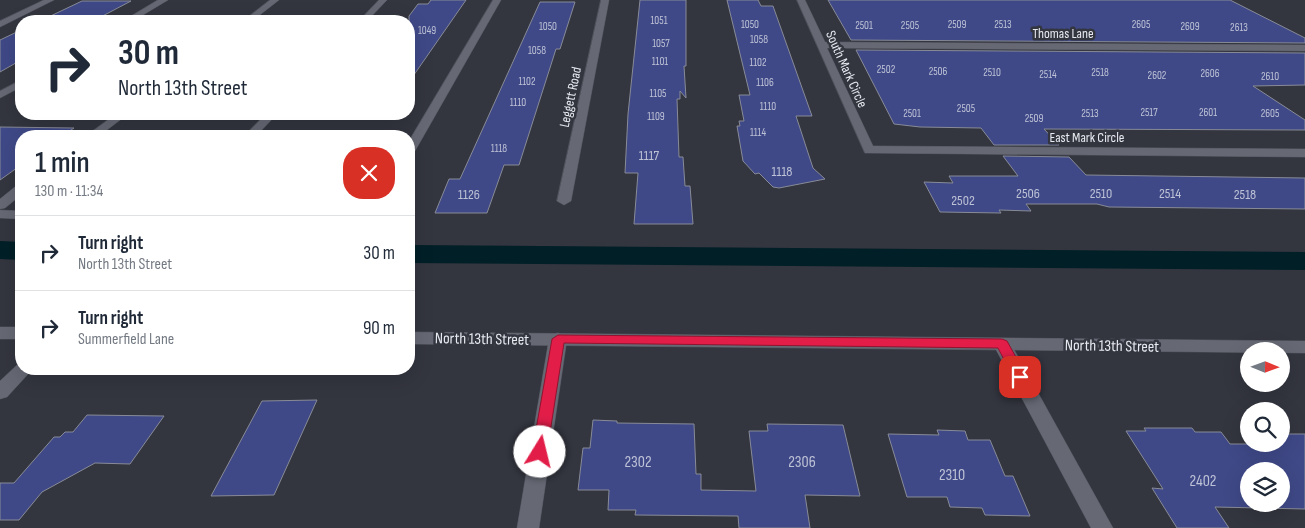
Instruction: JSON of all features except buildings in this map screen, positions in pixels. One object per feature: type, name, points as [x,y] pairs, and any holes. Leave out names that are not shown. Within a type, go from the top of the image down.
[{"type":"street","points":[[19,15],[50,0]]},
{"type":"street","points":[[138,15],[164,0]]},
{"type":"street","points":[[255,15],[275,0]]},
{"type":"street","points":[[368,15],[383,0]]},
{"type":"street","points":[[415,141],[497,0]]},
{"type":"street","name":"Leggett Road","points":[[564,201],[605,0]]},
{"type":"street","name":"South Mark Circle","points":[[801,0],[868,150]]},
{"type":"street","points":[[0,24],[15,17]]},
{"type":"street","name":"Thomas Lane","points":[[821,45],[1305,48]]},
{"type":"street","points":[[0,95],[15,86]]},
{"type":"street","points":[[100,130],[114,120]]},
{"type":"street","points":[[256,130],[266,120]]},
{"type":"street","name":"East Mark Circle","points":[[868,150],[1305,154]]},
{"type":"street","points":[[0,205],[15,194]]},
{"type":"street","points":[[0,214],[15,215]]},
{"type":"street","points":[[0,333],[15,333]]},
{"type":"street","name":"North 13th Street","points":[[415,338],[1305,347]]},
{"type":"street","points":[[528,528],[558,339]]},
{"type":"street","points":[[1002,344],[1102,528]]},
{"type":"street","points":[[0,392],[17,375]]},
{"type":"waterway","points":[[0,250],[15,251]]},
{"type":"waterway","points":[[415,254],[1305,261]]},
{"type":"route","points":[[540,452],[558,339],[1002,344],[1020,377]]}]
